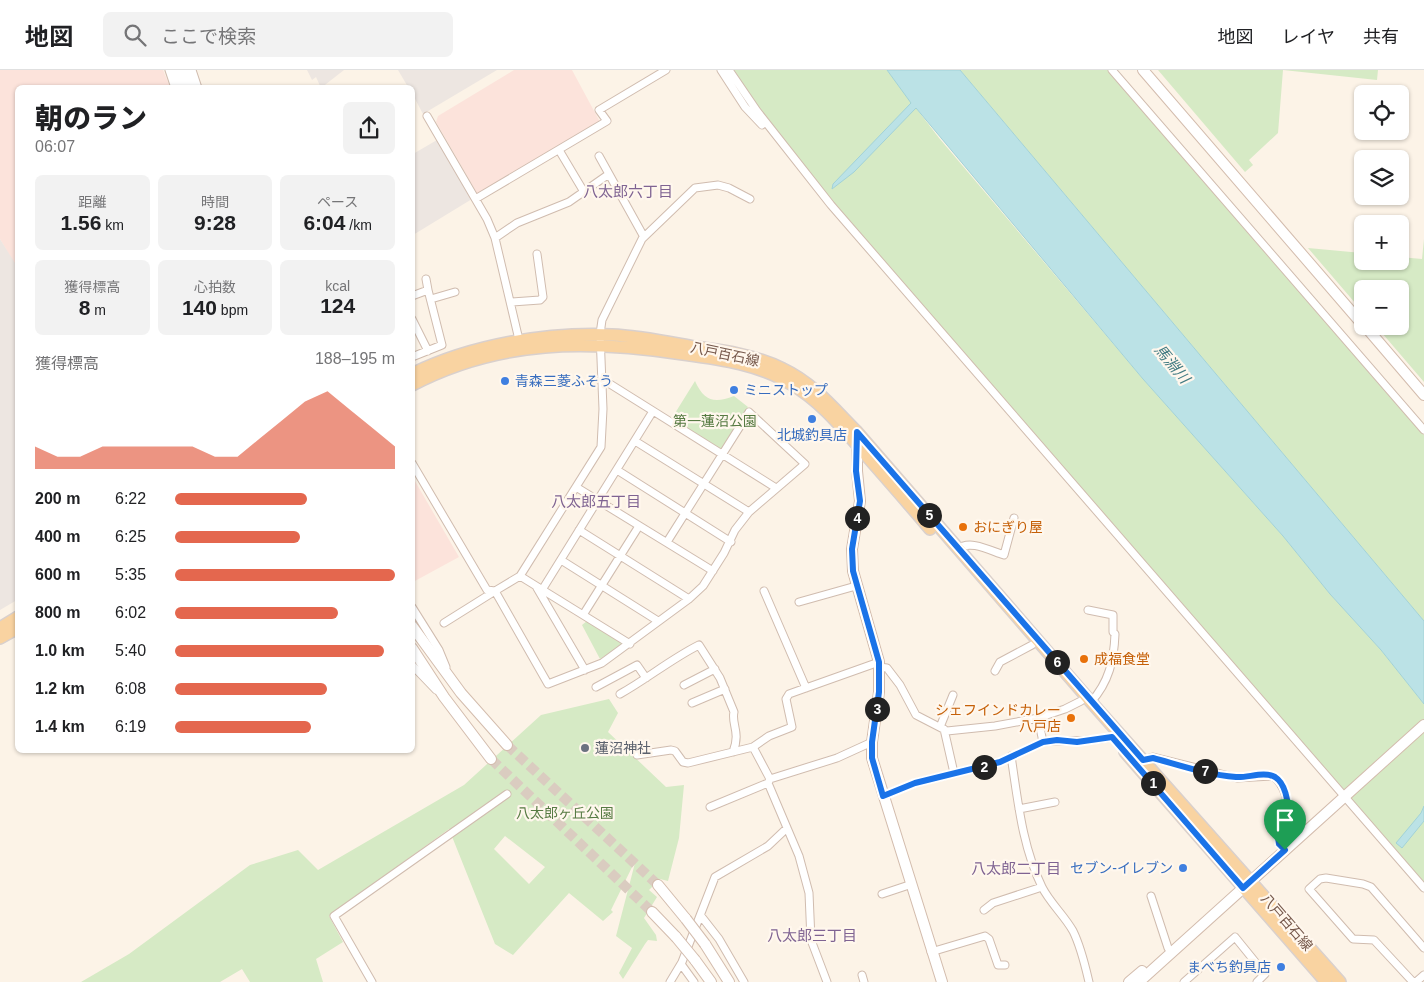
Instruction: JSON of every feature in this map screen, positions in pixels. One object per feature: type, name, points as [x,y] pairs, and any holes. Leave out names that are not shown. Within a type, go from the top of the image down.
[{"type":"main road","name":"八戸百石線","points":[[415,373],[467,353],[520,344],[600,340],[660,341],[737,354],[782,368],[816,390],[1032,644],[1143,760],[1326,982]]},
{"type":"main road","name":"八戸百石線","points":[[415,384],[470,361],[520,344]]},
{"type":"main road","name":"八戸百石線","points":[[857,438],[958,549],[1086,701],[1112,737],[1340,982]]},
{"type":"main road","points":[[0,628],[15,619]]},
{"type":"main road","points":[[0,638],[15,630]]},
{"type":"street","points":[[169,70],[174,85]]},
{"type":"street","points":[[176,70],[181,85]]},
{"type":"street","points":[[186,70],[191,85]]},
{"type":"street","points":[[192,70],[197,85]]},
{"type":"street","points":[[477,198],[607,121],[599,110],[666,70]]},
{"type":"street","points":[[720,70],[745,107],[778,138]]},
{"type":"street","points":[[729,70],[778,138],[831,205],[1345,794],[1424,888]]},
{"type":"street","points":[[1112,70],[1424,430]]},
{"type":"street","points":[[1142,70],[1354,314]]},
{"type":"street","points":[[427,116],[477,198],[495,238],[512,302],[520,344]]},
{"type":"street","points":[[559,150],[584,192]]},
{"type":"street","points":[[599,156],[644,237]]},
{"type":"street","points":[[495,238],[517,223],[570,202],[609,174]]},
{"type":"street","points":[[444,623],[520,576],[601,447],[602,379],[600,340],[602,320],[644,237],[695,188],[718,185],[729,188],[750,199]]},
{"type":"street","points":[[512,302],[540,300],[543,297],[537,254]]},
{"type":"street","points":[[415,356],[442,346],[426,279]]},
{"type":"street","points":[[415,295],[428,290]]},
{"type":"street","points":[[431,299],[455,292]]},
{"type":"street","points":[[415,325],[428,350]]},
{"type":"street","points":[[1373,335],[1424,395]]},
{"type":"street","points":[[602,379],[776,488]]},
{"type":"street","points":[[539,588],[561,560],[653,411]]},
{"type":"street","points":[[495,591],[548,684],[602,663],[630,644],[703,586],[731,542],[736,530],[750,512],[805,464],[750,412],[722,453],[667,542]]},
{"type":"street","points":[[857,438],[860,501],[852,549],[856,586],[879,664],[879,692],[872,742],[872,758],[912,884],[931,952],[942,982]]},
{"type":"street","points":[[635,441],[750,512]]},
{"type":"street","points":[[415,468],[487,590],[495,591]]},
{"type":"street","points":[[617,470],[731,542]]},
{"type":"street","points":[[576,487],[713,571]]},
{"type":"street","points":[[958,549],[966,545],[974,545],[1004,555],[1014,518]]},
{"type":"street","points":[[583,615],[639,526]]},
{"type":"street","points":[[579,530],[689,598]]},
{"type":"street","points":[[561,560],[658,622]]},
{"type":"street","points":[[520,576],[630,644]]},
{"type":"street","points":[[799,602],[856,586]]},
{"type":"street","points":[[539,588],[584,670]]},
{"type":"street","points":[[764,591],[806,688]]},
{"type":"street","points":[[637,755],[671,750],[683,762],[688,763],[753,747],[769,736],[792,727],[786,699],[789,694],[879,664],[888,668],[900,685],[916,715],[942,728],[995,726],[1038,718],[1086,701],[1111,672],[1114,658],[1115,634],[1113,632],[1113,615],[1088,610]]},
{"type":"street","points":[[415,612],[439,650],[452,681]]},
{"type":"street","points":[[415,630],[452,681],[507,745]]},
{"type":"street","points":[[995,671],[1000,662],[1032,644]]},
{"type":"street","points":[[620,694],[646,678],[671,659],[698,645],[715,670],[734,712],[737,736],[733,752]]},
{"type":"street","points":[[415,653],[444,697],[490,759]]},
{"type":"street","points":[[596,687],[637,665],[646,678]]},
{"type":"street","points":[[415,667],[444,697]]},
{"type":"street","points":[[684,685],[715,670]]},
{"type":"street","points":[[692,703],[725,689]]},
{"type":"street","points":[[953,695],[942,728],[954,773]]},
{"type":"street","points":[[1038,718],[1043,742]]},
{"type":"street","points":[[1139,982],[1329,811],[1345,794],[1424,725]]},
{"type":"street","points":[[883,796],[915,783],[986,766],[1043,742],[1057,740],[1077,742],[1112,737]]},
{"type":"street","points":[[710,807],[769,781],[837,758],[872,742]]},
{"type":"street","points":[[753,747],[769,781],[799,856],[809,893],[811,940],[827,982]]},
{"type":"street","points":[[1011,756],[1024,838],[1042,888],[1072,930],[1083,957],[1089,982]]},
{"type":"street","points":[[1143,760],[1153,758],[1238,778],[1273,776],[1283,787],[1287,799],[1289,824],[1278,837],[1279,844],[1285,850]]},
{"type":"street","points":[[372,982],[334,916],[507,794]]},
{"type":"street","points":[[1019,810],[1054,802]]},
{"type":"street","points":[[670,982],[681,964],[715,877],[768,846],[787,828]]},
{"type":"street","points":[[1424,948],[1371,887],[1326,878],[1320,879],[1309,889],[1353,939],[1374,940],[1415,982],[1424,975]]},
{"type":"street","points":[[882,894],[912,884]]},
{"type":"street","points":[[658,885],[705,944],[730,982]]},
{"type":"street","points":[[984,910],[993,904],[1042,888]]},
{"type":"street","points":[[1151,896],[1168,948]]},
{"type":"street","points":[[1129,982],[1194,925],[1232,898]]},
{"type":"street","points":[[652,912],[676,937],[712,982]]},
{"type":"street","points":[[701,916],[719,939],[744,982]]},
{"type":"street","points":[[931,952],[985,936],[989,939],[998,965],[1005,965]]},
{"type":"street","points":[[1184,982],[1235,937],[1265,974],[1257,982]]},
{"type":"street","points":[[681,964],[694,982]]},
{"type":"shaded area","points":[[0,70],[163,70],[169,85],[15,85],[15,265],[0,239]]},
{"type":"shaded area","points":[[307,70],[344,70],[325,85],[320,85],[316,77],[312,80]]},
{"type":"shaded area","points":[[398,70],[497,70],[423,114],[415,99],[415,85],[407,85]]},
{"type":"shaded area","points":[[514,70],[572,70],[600,122],[478,195],[436,122],[438,116]]},
{"type":"shaded area","points":[[437,140],[472,199],[415,234],[415,153]]},
{"type":"shaded area","points":[[0,239],[15,263],[15,601],[0,610]]},
{"type":"shaded area","points":[[415,481],[459,557],[415,581]]},
{"type":"green space","points":[[734,70],[887,70],[939,138],[1143,379],[1283,536],[1330,594],[1381,650],[1424,704],[1424,884],[826,195],[756,104]]},
{"type":"green space","points":[[960,70],[1108,70],[1424,435],[1424,621]]},
{"type":"green space","points":[[1158,70],[1283,70],[1278,133],[1249,160],[1253,165],[1245,172]]},
{"type":"green space","points":[[1283,70],[1378,70],[1377,80]]},
{"type":"green space","points":[[1424,239],[1424,382],[1384,335],[1409,335],[1409,280],[1354,280],[1354,302],[1308,248],[1354,252],[1354,270],[1409,270],[1409,258],[1422,259]]},
{"type":"green space","name":"第一蓮沼公園","points":[[695,381],[702,393],[710,399],[721,400],[734,396],[748,407],[723,448],[718,448],[672,418]]},
{"type":"green space","points":[[587,621],[621,642],[622,645],[600,659],[582,625]]},
{"type":"green space","name":"八太郎ヶ丘公園","points":[[609,699],[618,713],[608,732],[666,787],[684,785],[679,838],[668,881],[660,879],[649,890],[657,897],[644,918],[656,935],[657,941],[648,940],[623,979],[619,973],[632,948],[616,936],[636,859],[611,910],[613,912],[603,921],[569,893],[513,955],[495,944],[449,829],[329,916],[343,942],[316,959],[323,982],[250,982],[242,969],[220,982],[81,982],[129,954],[250,865],[298,850],[318,870],[464,785],[541,715]],"holes":[[[505,836],[545,867],[529,884],[494,849]]]},
{"type":"water","name":"馬淵川","points":[[887,70],[960,70],[1424,621],[1424,704],[1381,650],[1330,594],[1283,536],[1143,379],[916,108],[854,172],[832,189],[833,184],[911,103]]},
{"type":"water","points":[[1424,806],[1424,821],[1402,848],[1396,843],[1421,813]]},
{"type":"tunnel","points":[[507,745],[658,885]]},
{"type":"tunnel","points":[[491,759],[652,912]]},
{"type":"place","name":"青森三菱ふそう","points":[[505,381]]},
{"type":"place","name":"ミニストップ","points":[[734,390]]},
{"type":"place","name":"北城釣具店","points":[[812,419]]},
{"type":"place","name":"おにぎり屋","points":[[963,527]]},
{"type":"place","name":"成福食堂","points":[[1084,659]]},
{"type":"place","name":"シェフインドカレー 八戸店","points":[[1071,718]]},
{"type":"place","name":"蓮沼神社","points":[[585,748]]},
{"type":"place","name":"セブン-イレブン","points":[[1183,868]]},
{"type":"place","name":"まべち釣具店","points":[[1281,967]]},
{"type":"district","name":"八太郎六丁目","points":[[628,192]]},
{"type":"district","name":"八太郎五丁目","points":[[596,502]]},
{"type":"district","name":"八太郎二丁目","points":[[1016,869]]},
{"type":"district","name":"八太郎三丁目","points":[[812,936]]},
{"type":"route","points":[[857,432],[1143,760],[1147,757],[1153,758],[1238,778],[1267,775],[1278,779],[1287,799],[1289,817],[1289,824],[1278,837],[1279,844],[1285,850],[1243,888],[1112,737],[1077,742],[1057,740],[1043,742],[1000,762],[915,783],[883,796],[872,758],[872,742],[879,692],[879,662],[853,571],[852,549],[860,501],[856,471],[857,432]]}]
